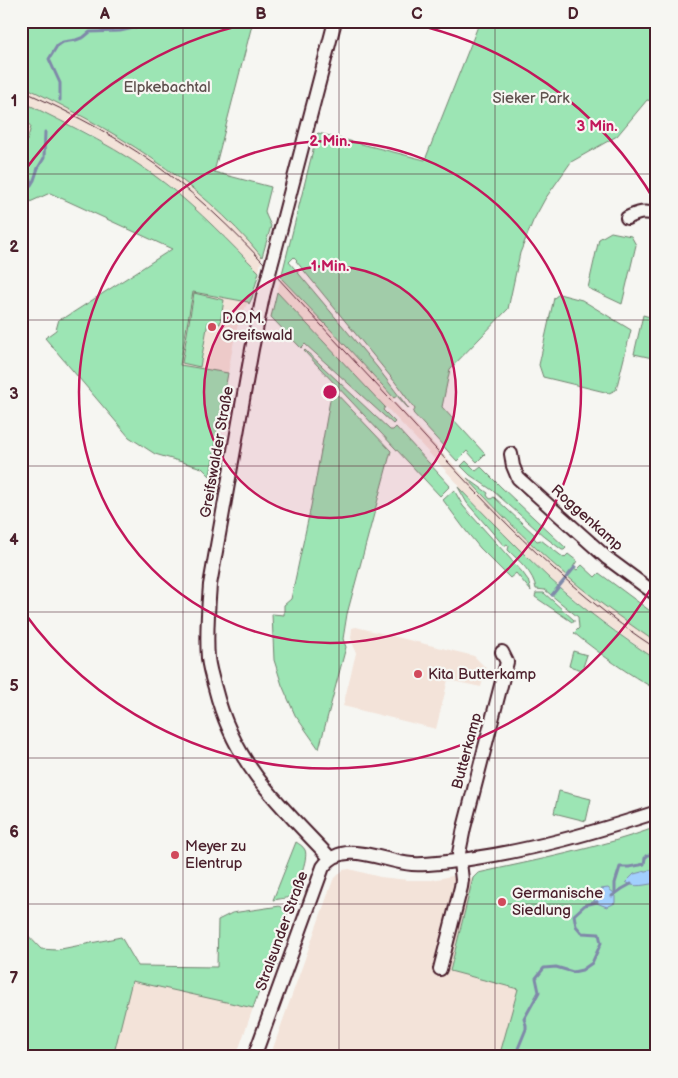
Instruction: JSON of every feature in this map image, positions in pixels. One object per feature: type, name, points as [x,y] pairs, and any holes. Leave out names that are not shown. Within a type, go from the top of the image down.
[{"type":"street","name":"Greifswalder Straße","points":[[331,859],[257,778],[228,728],[221,710],[208,660],[207,635],[210,586],[263,296],[335,21]]},
{"type":"street","points":[[627,218],[645,212],[657,214]]},
{"type":"street","name":"Roggenkamp","points":[[511,454],[518,478],[607,558],[657,595]]},
{"type":"street","name":"Butterkamp","points":[[460,860],[459,853],[464,828],[507,662],[502,652]]},
{"type":"street","points":[[331,859],[337,855],[352,852],[413,864],[440,863],[503,854],[563,840],[657,812]]},
{"type":"street","name":"Stralsunder Straße","points":[[254,1057],[323,867],[331,859]]},
{"type":"street","points":[[440,969],[461,887],[460,860]]},
{"type":"shaded area","points":[[21,85],[95,122],[175,174],[212,204],[251,243],[262,257],[259,272],[202,215],[167,184],[89,134],[21,101]]},
{"type":"shaded area","points":[[21,118],[26,120],[32,127],[21,159]]},
{"type":"shaded area","points":[[281,278],[348,348],[394,398],[393,400],[466,478],[521,532],[579,586],[657,643],[657,660],[591,613],[510,541],[277,292]]},
{"type":"shaded area","name":"D.O.M. Greifswald","points":[[193,292],[248,302],[240,318],[235,335],[228,373],[180,365]]},
{"type":"shaded area","name":"Kita Butterkamp","points":[[356,627],[474,656],[486,668],[481,687],[448,680],[436,729],[343,706],[356,653],[351,638],[352,628]]},
{"type":"shaded area","points":[[349,869],[380,877],[408,880],[432,880],[452,876],[473,878],[450,971],[518,989],[499,1057],[272,1057],[272,1051],[333,880],[343,870]]},
{"type":"shaded area","points":[[132,981],[253,1008],[236,1057],[113,1057]]},
{"type":"green space","name":"Elpkebachtal","points":[[31,21],[253,21],[214,172],[271,187],[265,211],[271,226],[262,257],[210,203],[181,179],[88,119],[21,85],[21,31]]},
{"type":"green space","name":"Sieker Park","points":[[480,21],[657,21],[657,102],[647,100],[617,136],[571,162],[545,199],[533,221],[520,253],[508,309],[450,369],[442,407],[485,454],[477,462],[467,451],[457,461],[413,413],[415,409],[395,382],[294,257],[289,262],[377,367],[409,409],[397,396],[394,398],[281,278],[317,134],[425,160]]},
{"type":"green space","points":[[21,101],[96,139],[150,172],[191,205],[259,272],[249,304],[248,302],[193,292],[180,365],[228,373],[210,476],[202,468],[155,454],[129,437],[45,338],[56,330],[59,319],[66,317],[172,249],[50,193],[21,206],[21,160],[31,127],[26,120],[21,118]]},
{"type":"green space","points":[[611,232],[631,236],[636,245],[622,304],[588,288],[599,239]]},
{"type":"green space","points":[[277,292],[385,407],[383,410],[395,422],[393,424],[305,344],[301,348],[271,317]]},
{"type":"green space","points":[[194,293],[224,300],[220,324],[208,322],[200,367],[182,363]]},
{"type":"green space","points":[[559,294],[582,300],[631,330],[616,390],[609,393],[543,377],[539,365],[554,298]]},
{"type":"green space","points":[[643,315],[657,319],[657,359],[634,354]]},
{"type":"green space","points":[[304,351],[390,430],[396,427],[450,486],[440,496]]},
{"type":"green space","points":[[332,389],[391,451],[347,614],[343,639],[346,647],[319,749],[295,715],[282,685],[274,660],[272,614],[284,615],[284,605],[291,599],[311,506]]},
{"type":"green space","points":[[466,461],[476,471],[481,467],[566,548],[562,550],[492,490],[470,475],[461,466]]},
{"type":"green space","points":[[467,478],[488,493],[489,498],[494,497],[535,535],[534,538],[537,541],[541,540],[564,558],[568,554],[577,561],[573,567],[577,570],[582,565],[595,577],[599,573],[657,616],[657,643],[599,602],[550,561]]},
{"type":"green space","points":[[458,487],[526,556],[575,601],[657,660],[657,690],[614,663],[574,633],[579,628],[578,617],[545,590],[536,589],[529,573],[508,550],[509,546],[507,544],[504,546],[467,503]]},
{"type":"green space","points":[[454,490],[463,506],[523,573],[528,580],[531,591],[516,573],[510,578],[466,531],[443,500]]},
{"type":"green space","points":[[536,593],[544,593],[574,622],[535,597]]},
{"type":"green space","points":[[573,651],[587,655],[582,670],[569,666]]},
{"type":"green space","points":[[559,791],[591,799],[586,821],[554,813]]},
{"type":"green space","points":[[657,827],[657,1057],[499,1057],[518,989],[450,971],[473,878],[478,873],[591,847]]},
{"type":"green space","points":[[296,842],[303,847],[306,854],[299,880],[292,897],[273,900]]},
{"type":"green space","points":[[280,906],[288,912],[253,1008],[132,981],[113,1057],[21,1057],[21,928],[41,949],[56,950],[121,937],[138,966],[217,967],[218,920],[232,913]]},
{"type":"water","points":[[657,868],[657,883],[637,886],[626,882],[634,874]]},
{"type":"water","points":[[608,888],[615,894],[615,903],[607,907],[594,902],[595,895],[601,889]]},
{"type":"waterway","points":[[60,100],[60,83],[49,59],[57,46],[63,42],[84,37],[90,32],[120,31],[138,27],[150,21]]},
{"type":"waterway","points":[[21,192],[31,185],[44,158],[45,132]]},
{"type":"waterway","points":[[552,595],[575,567]]},
{"type":"waterway","points":[[612,896],[615,894],[615,883],[620,867],[644,864],[645,858],[648,855],[657,855]]},
{"type":"waterway","points":[[615,894],[631,884]]},
{"type":"waterway","points":[[510,1057],[517,1051],[526,1029],[524,1019],[539,992],[536,978],[544,968],[556,967],[573,972],[582,970],[592,963],[601,943],[599,934],[582,933],[576,926],[574,915],[585,905],[597,902]]},
{"type":"tram line","points":[[21,90],[119,140],[191,193],[227,225],[261,260],[522,539],[587,598],[657,649]]},
{"type":"place","name":"D.O.M. Greifswald","points":[[212,327]]},
{"type":"place","name":"Kita Butterkamp","points":[[418,674]]},
{"type":"place","name":"Meyer zu Elentrup","points":[[175,855]]},
{"type":"place","name":"Germanische Siedlung","points":[[502,902]]}]
